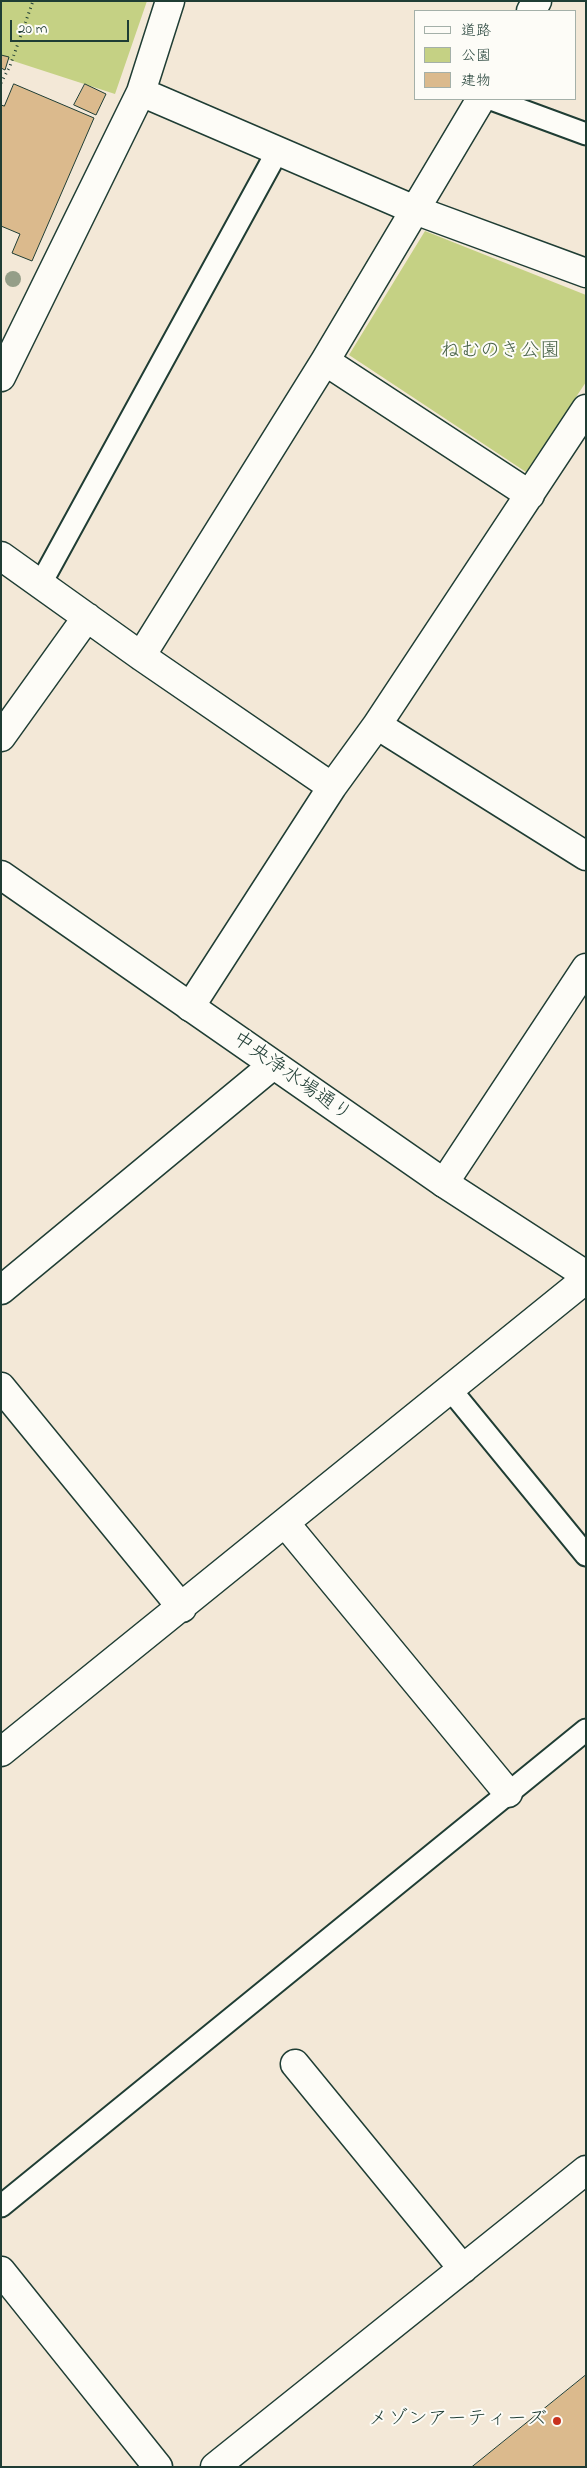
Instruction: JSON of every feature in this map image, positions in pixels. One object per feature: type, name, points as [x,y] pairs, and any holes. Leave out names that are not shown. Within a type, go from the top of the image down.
[{"type":"street","points":[[1,377],[141,92],[170,1]]},
{"type":"street","points":[[141,92],[414,210],[585,270]]},
{"type":"street","points":[[141,656],[326,361],[480,100]]},
{"type":"street","points":[[326,361],[530,495]]},
{"type":"street","points":[[190,1007],[332,787],[377,725],[586,409]]},
{"type":"street","points":[[1,556],[141,656],[332,787]]},
{"type":"street","points":[[1,737],[87,617]]},
{"type":"street","points":[[377,725],[586,856]]},
{"type":"street","name":"中央浄水場通り","points":[[1,875],[444,1183],[586,1275]]},
{"type":"street","points":[[444,1183],[586,968]]},
{"type":"street","points":[[1,1290],[273,1065]]},
{"type":"street","points":[[1,1752],[182,1608],[586,1279]]},
{"type":"street","points":[[1,1387],[182,1608]]},
{"type":"street","points":[[285,1523],[508,1793]]},
{"type":"street","points":[[295,2064],[463,2269]]},
{"type":"street","points":[[215,2467],[586,2170]]},
{"type":"street","points":[[1,2271],[158,2467]]},
{"type":"lane","points":[[494,100],[586,134]]},
{"type":"lane","points":[[41,583],[277,152]]},
{"type":"lane","points":[[450,1389],[586,1555]]},
{"type":"lane","points":[[1,2206],[586,1730]]},
{"type":"path","points":[[1,83],[10,66],[32,1]]},
{"type":"green space","points":[[1,1],[147,1],[115,94],[1,57]]},
{"type":"green space","name":"ねむのき公園","points":[[425,231],[586,295],[586,382],[526,472],[349,355]]},
{"type":"building","points":[[1,55],[9,57],[5,70],[1,68]]},
{"type":"building","points":[[14,84],[94,118],[32,261],[12,253],[20,234],[1,226],[1,105],[4,106]]},
{"type":"building","points":[[85,84],[106,94],[96,115],[74,105]]},
{"type":"building","name":"メゾンアーティーズ","points":[[586,2375],[586,2467],[472,2467]]},
{"type":"place","name":"メゾンアーティーズ","points":[[557,2421]]}]
